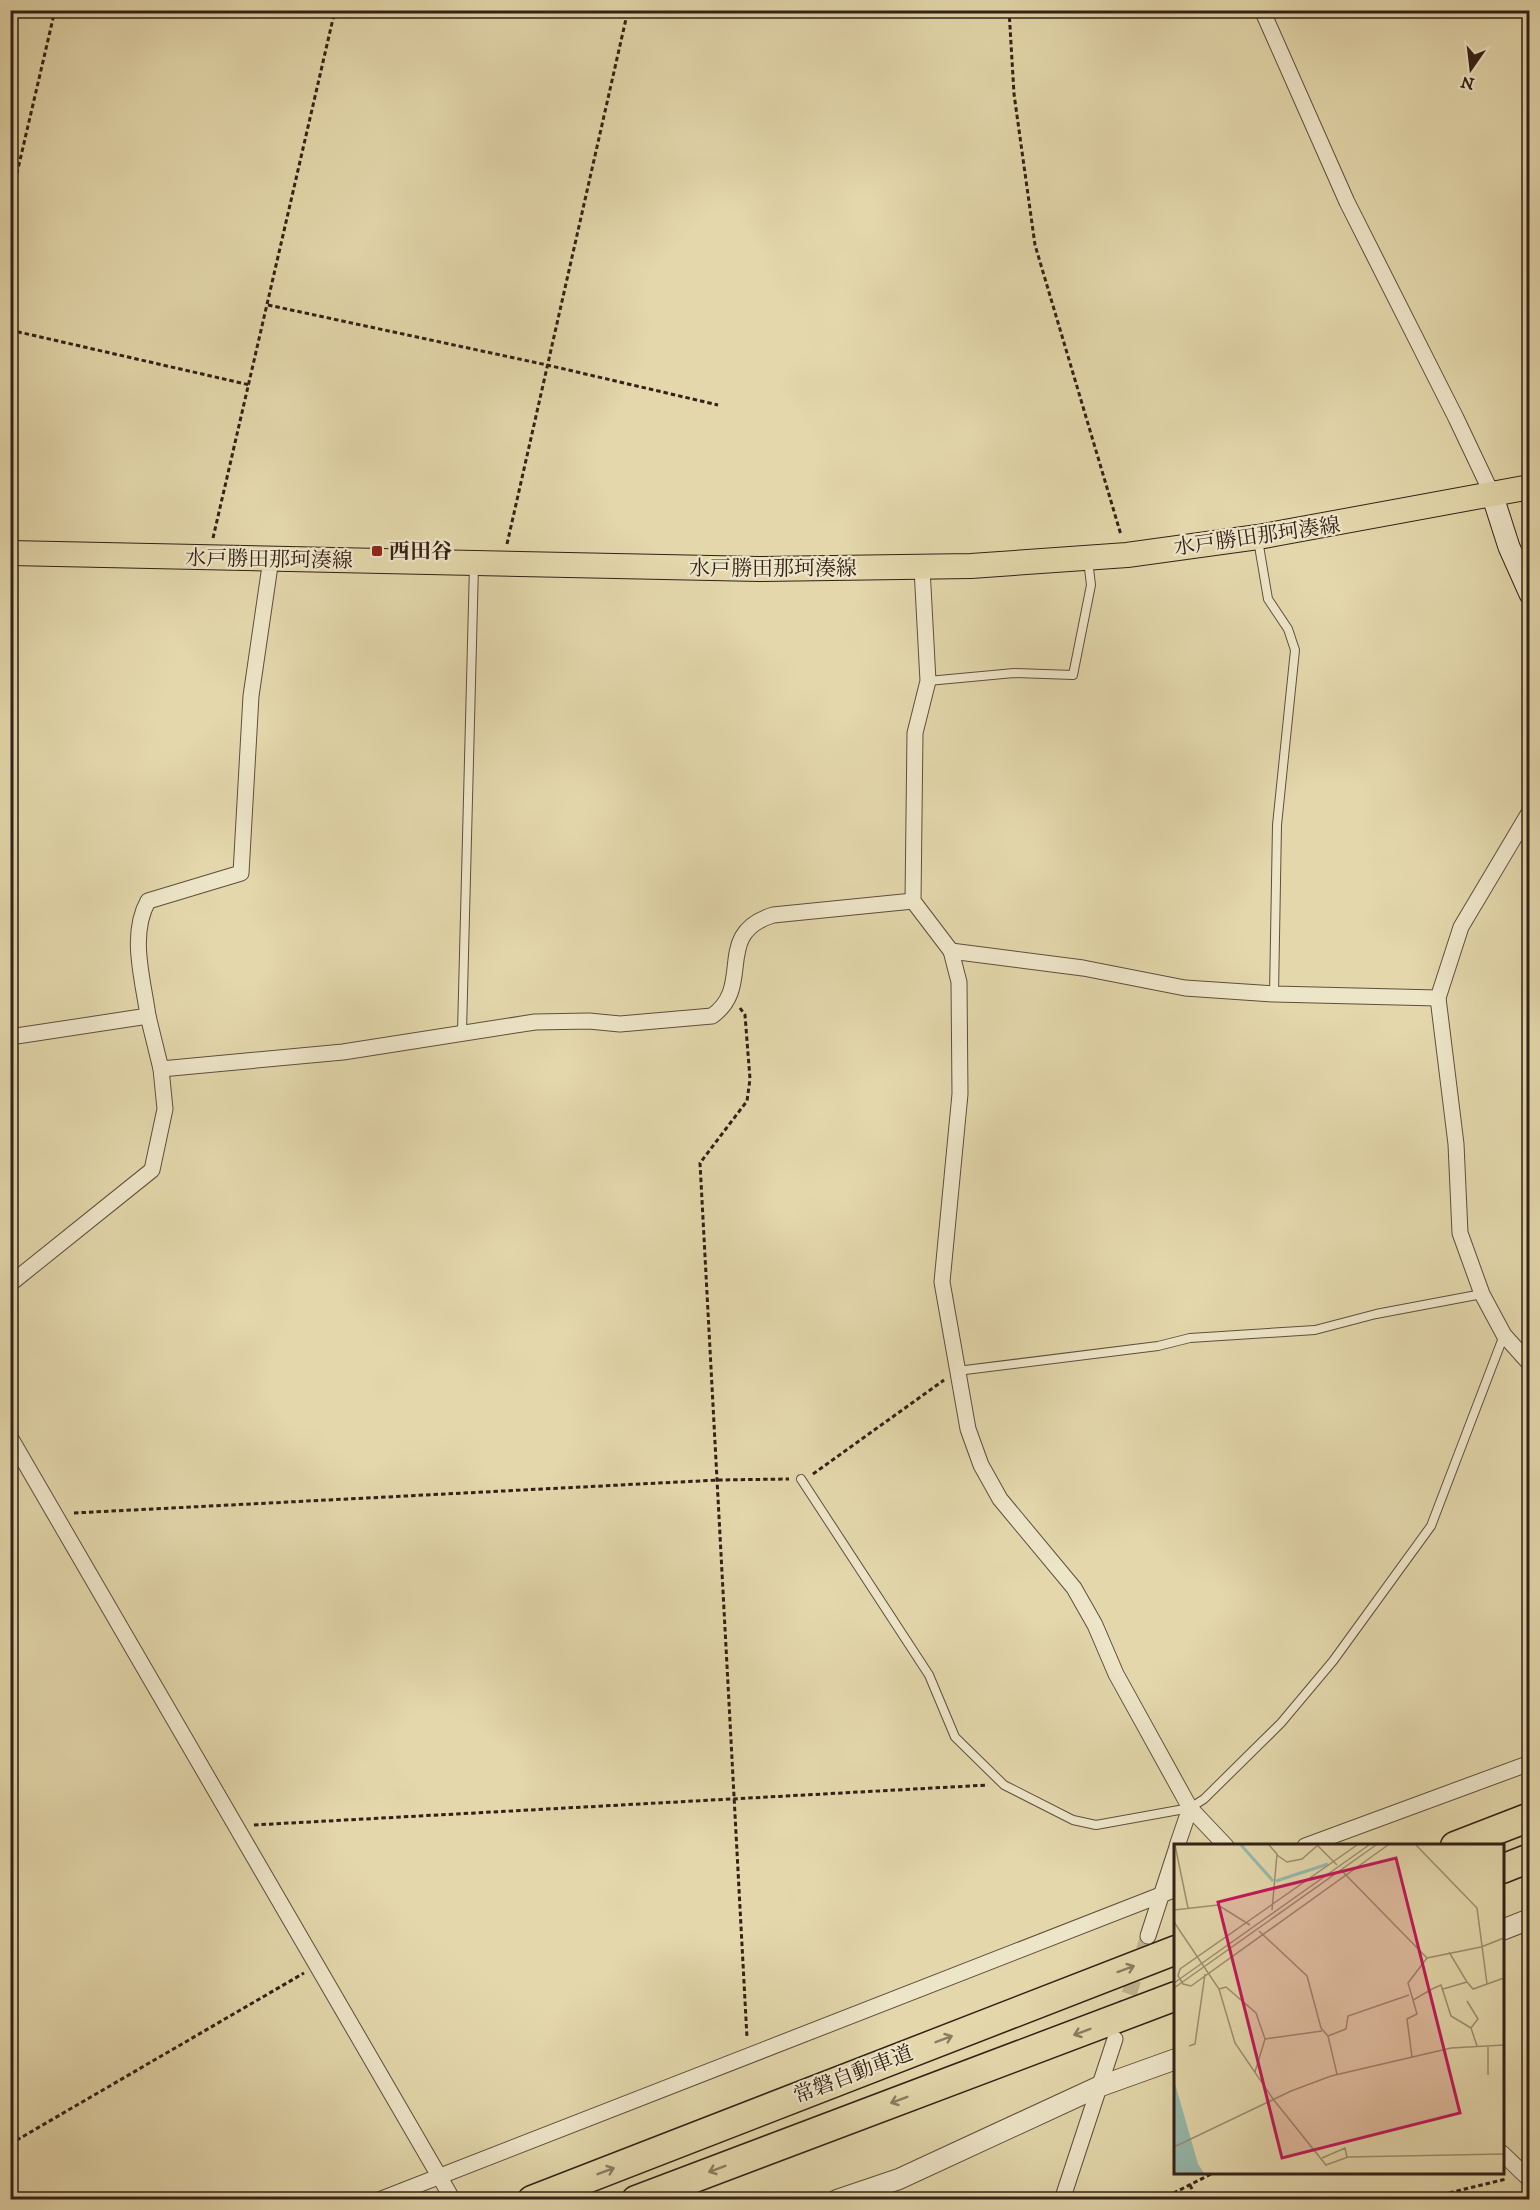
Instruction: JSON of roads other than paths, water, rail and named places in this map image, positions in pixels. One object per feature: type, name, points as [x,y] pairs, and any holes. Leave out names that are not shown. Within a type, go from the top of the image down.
[{"type":"highway","points":[[1458,1844],[1530,1817]]},
{"type":"highway","points":[[1504,1869],[1530,1858]]},
{"type":"highway","name":"常磐自動車道","points":[[532,2199],[1174,1951]]},
{"type":"highway","name":"常磐自動車道","points":[[636,2199],[1174,1997]]},
{"type":"main road","name":"水戸勝田那珂湊線","points":[[10,553],[759,569],[922,568],[1127,555],[1258,537],[1530,487]]},
{"type":"main road","points":[[1492,494],[1509,547],[1530,594]]},
{"type":"street","points":[[1262,10],[1347,202],[1492,494]]},
{"type":"street","points":[[10,1284],[153,1170],[165,1109],[161,1069],[148,1016],[137,934],[140,916],[148,901],[241,873],[251,696],[271,559]]},
{"type":"street","points":[[922,568],[928,681],[915,734],[913,901],[951,951],[959,982],[960,1094],[942,1282],[956,1372],[968,1429],[981,1465],[1000,1499],[1020,1526],[1074,1588],[1095,1625],[1116,1674],[1190,1808],[1225,1844]]},
{"type":"street","points":[[1530,811],[1461,927],[1438,998],[1456,1144],[1460,1233],[1482,1294],[1504,1335],[1530,1364]]},
{"type":"street","points":[[161,1069],[365,1049],[535,1022],[589,1021],[620,1024],[712,1016],[724,1008],[731,995],[737,947],[745,931],[755,920],[773,915],[913,901]]},
{"type":"street","points":[[951,951],[1083,968],[1185,988],[1274,994],[1438,998]]},
{"type":"street","points":[[10,1037],[148,1016]]},
{"type":"street","points":[[10,1437],[453,2199]]},
{"type":"street","points":[[1308,1844],[1530,1763]]},
{"type":"street","points":[[1177,1844],[1190,1808]]},
{"type":"street","points":[[1148,1935],[1174,1854]]},
{"type":"street","points":[[379,2199],[1174,1890]]},
{"type":"street","points":[[1504,1930],[1530,1919]]},
{"type":"street","points":[[1062,2199],[1115,2039]]},
{"type":"street","points":[[837,2199],[899,2179],[1098,2087],[1174,2060]]},
{"type":"street","points":[[1504,2154],[1525,2176]]},
{"type":"lane","points":[[1258,537],[1268,599],[1288,628],[1295,650],[1277,825],[1274,994]]},
{"type":"lane","points":[[928,681],[1014,673],[1073,675],[1091,585],[1088,558]]},
{"type":"lane","points":[[462,1032],[474,563]]},
{"type":"lane","points":[[956,1372],[1158,1346],[1190,1338],[1315,1330],[1376,1314],[1482,1294]]},
{"type":"lane","points":[[801,1479],[929,1675],[955,1737],[1004,1785],[1073,1820],[1096,1825],[1190,1808],[1204,1799],[1281,1723],[1333,1661],[1431,1526],[1504,1335]]},
{"type":"tunnel","points":[[1122,2016],[1148,1936]]},
{"type":"place","name":"西田谷","points":[[377,551]]}]
